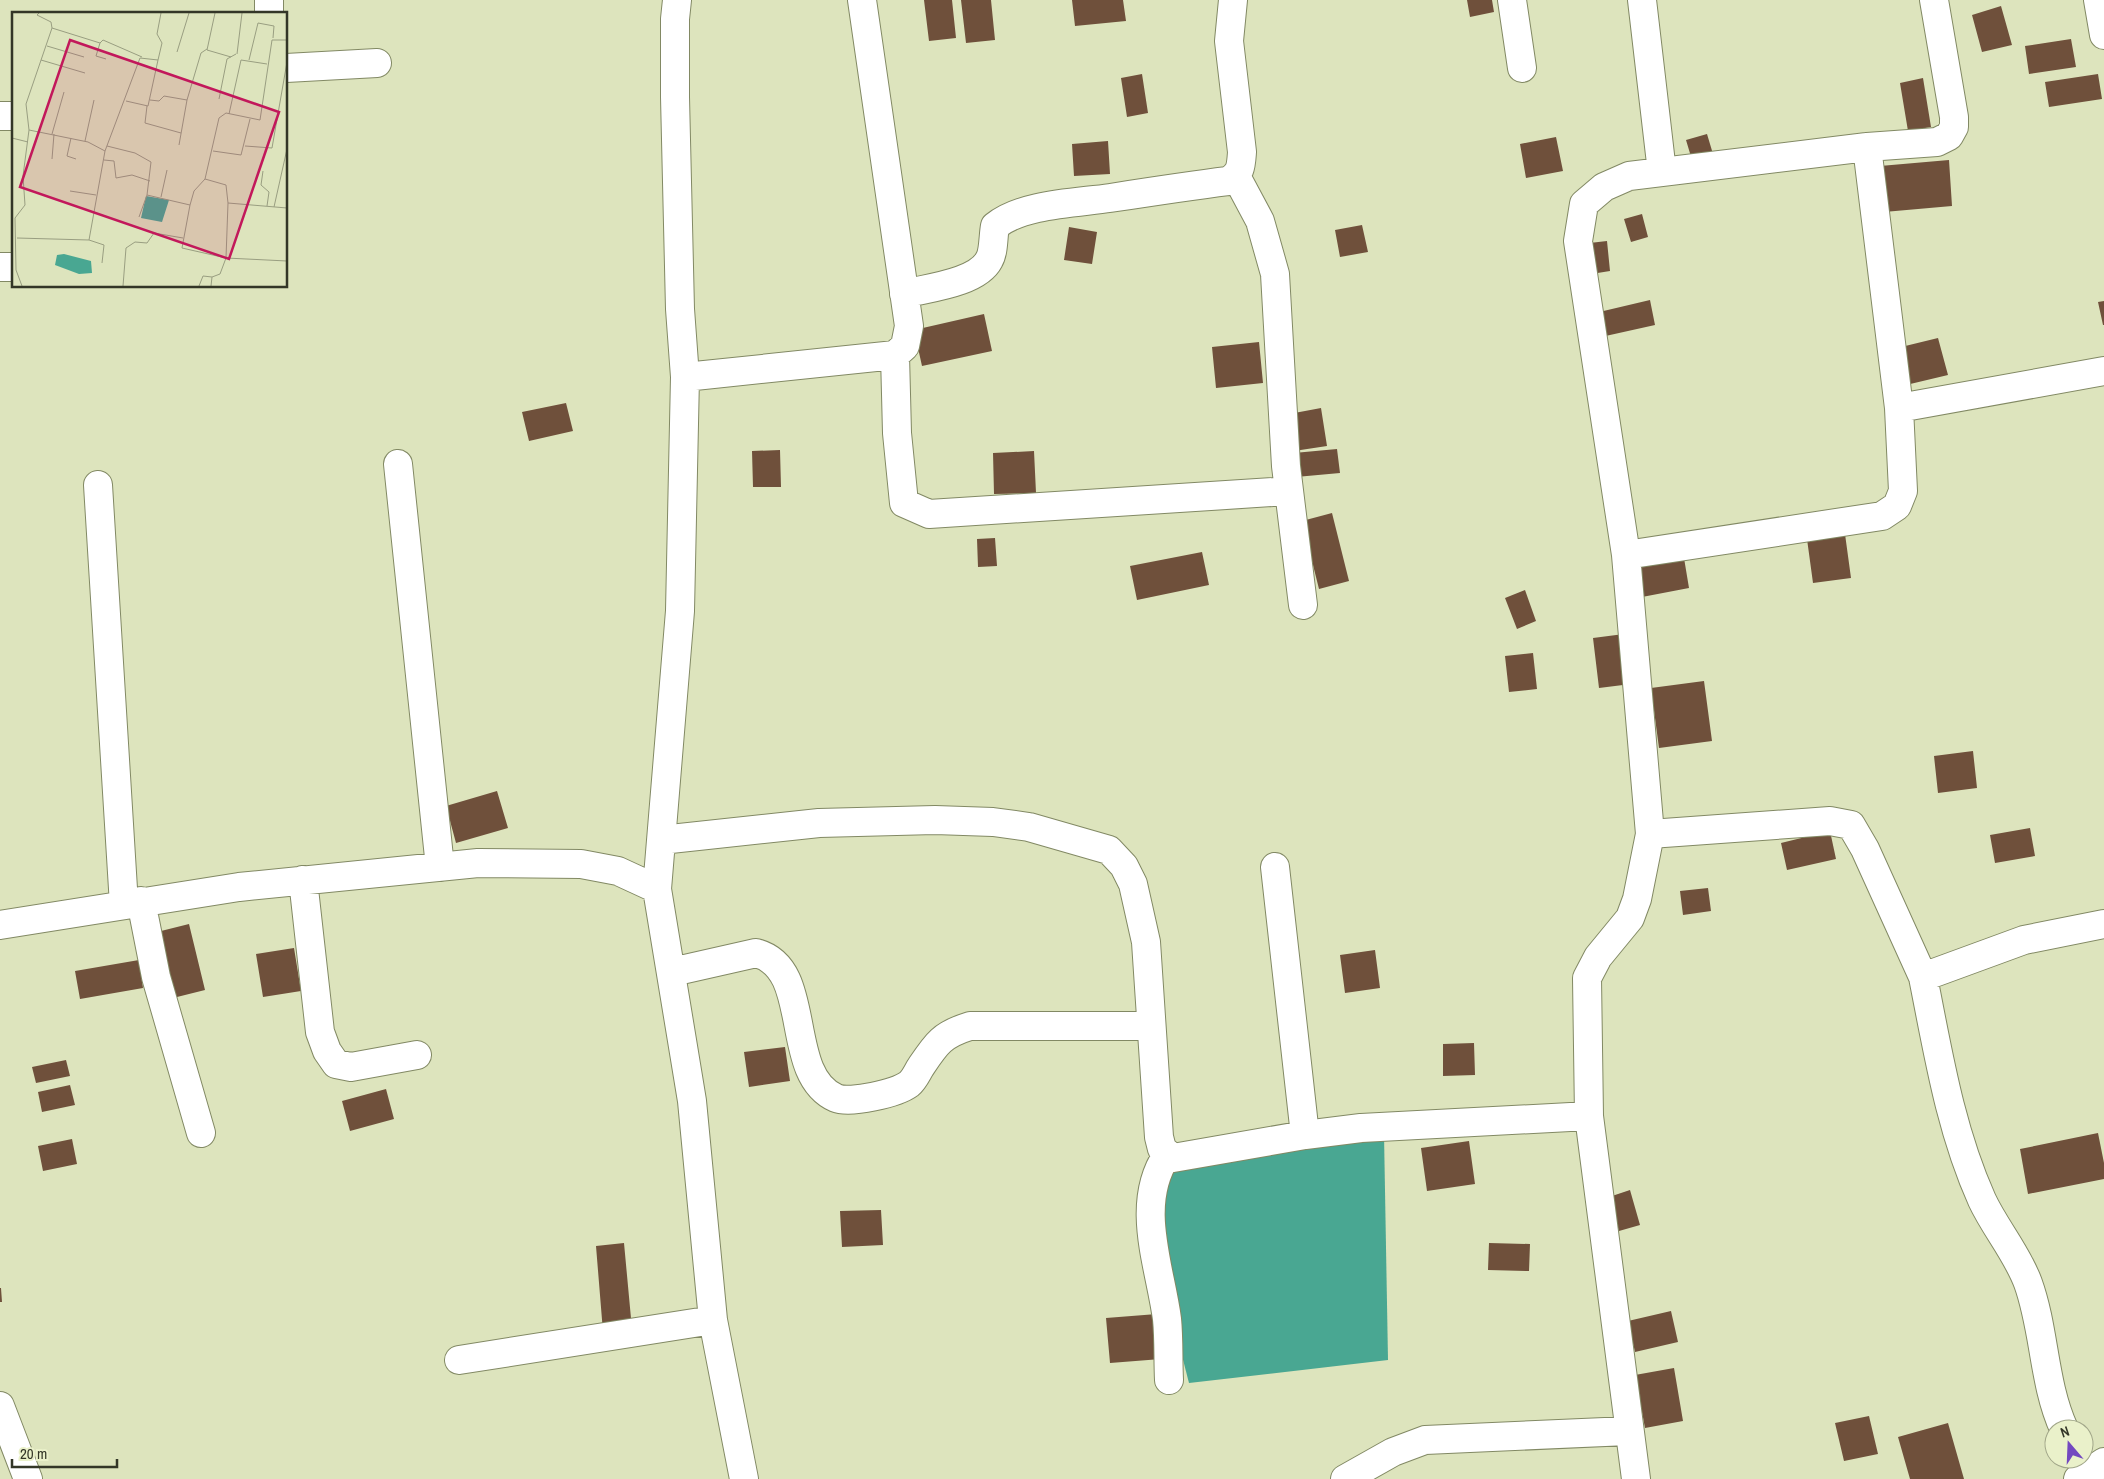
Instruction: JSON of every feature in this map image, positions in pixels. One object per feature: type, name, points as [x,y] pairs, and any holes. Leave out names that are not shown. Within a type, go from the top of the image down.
[{"type":"street","points":[[677,0],[675,19],[676,126],[680,310],[685,377],[680,611],[657,889],[692,1101],[712,1320],[744,1479]]},
{"type":"street","points":[[685,377],[894,355],[905,346],[909,326],[862,0]]},
{"type":"street","points":[[904,294],[968,278],[981,270],[990,259],[995,226],[1015,214],[1045,207],[1228,180],[1236,176],[1241,168],[1242,152],[1229,41],[1233,0]]},
{"type":"street","points":[[1512,0],[1522,68]]},
{"type":"street","points":[[1642,0],[1662,172]]},
{"type":"street","points":[[1636,1479],[1628,1431],[1588,1116],[1587,978],[1598,957],[1630,918],[1637,899],[1650,834],[1626,555],[1578,241],[1584,204],[1604,187],[1630,176],[1867,147],[1937,142],[1949,136],[1954,127],[1954,117],[1934,0]]},
{"type":"street","points":[[2098,0],[2104,35]]},
{"type":"street","points":[[288,68],[377,63]]},
{"type":"street","points":[[1626,555],[1882,516],[1897,506],[1904,491],[1899,408],[1867,147]]},
{"type":"street","points":[[1236,176],[1260,220],[1275,274],[1289,491],[1303,605]]},
{"type":"street","points":[[894,355],[897,433],[904,503],[929,514],[1289,491]]},
{"type":"street","points":[[1899,408],[2104,371]]},
{"type":"street","points":[[398,464],[440,867]]},
{"type":"street","points":[[98,485],[133,903],[202,1133]]},
{"type":"street","points":[[662,840],[819,823],[935,820],[993,822],[1029,827],[1109,850],[1124,866],[1134,892],[1146,942],[1159,1137],[1162,1149],[1173,1158],[1305,1135],[1370,1127],[1588,1116]]},
{"type":"street","points":[[1650,834],[1830,821],[1850,825],[1865,849],[1923,977],[1949,1104],[1964,1155],[1982,1201],[2027,1282],[2040,1327],[2055,1410],[2059,1419]]},
{"type":"street","points":[[0,925],[133,903],[303,880],[478,863],[581,864],[618,871],[657,889]]},
{"type":"street","points":[[1275,868],[1305,1135]]},
{"type":"street","points":[[303,880],[320,1032],[327,1051],[336,1064],[351,1068],[417,1055]]},
{"type":"street","points":[[1923,977],[2024,940],[2104,924]]},
{"type":"street","points":[[672,972],[756,953],[770,956],[780,968],[790,990],[811,1073],[821,1088],[838,1099],[863,1098],[890,1093],[910,1084],[938,1041],[950,1032],[970,1026],[1151,1026]]},
{"type":"street","points":[[1167,1155],[1158,1168],[1155,1179],[1151,1227],[1167,1320],[1169,1380]]},
{"type":"street","points":[[459,1360],[712,1320]]},
{"type":"street","points":[[0,1406],[28,1479]]},
{"type":"street","points":[[1345,1479],[1393,1452],[1425,1440],[1628,1431]]},
{"type":"street","points":[[2078,1479],[2104,1462]]},
{"type":"water","points":[[1384,1134],[1388,1360],[1189,1383],[1150,1231],[1169,1169]]},
{"type":"building","points":[[924,0],[952,0],[956,38],[929,41]]},
{"type":"building","points":[[961,0],[991,0],[995,40],[966,43]]},
{"type":"building","points":[[1072,0],[1123,0],[1126,21],[1075,26]]},
{"type":"building","points":[[1467,0],[1492,0],[1494,12],[1470,17]]},
{"type":"building","points":[[2001,6],[2012,45],[1982,52],[1972,15]]},
{"type":"building","points":[[2071,39],[2076,67],[2029,74],[2025,46]]},
{"type":"building","points":[[1142,74],[1148,113],[1127,117],[1121,78]]},
{"type":"building","points":[[2098,74],[2102,99],[2049,107],[2045,82]]},
{"type":"building","points":[[1923,78],[1931,127],[1908,131],[1900,83]]},
{"type":"building","points":[[1707,134],[1713,154],[1692,160],[1686,140]]},
{"type":"building","points":[[1556,137],[1563,171],[1526,178],[1520,144]]},
{"type":"building","points":[[1108,141],[1110,174],[1074,176],[1072,144]]},
{"type":"building","points":[[1949,160],[1952,206],[1884,212],[1880,166]]},
{"type":"building","points":[[1642,214],[1648,237],[1631,242],[1624,219]]},
{"type":"building","points":[[1362,225],[1368,252],[1340,257],[1335,230]]},
{"type":"building","points":[[1069,227],[1097,232],[1092,264],[1064,260]]},
{"type":"building","points":[[1607,241],[1610,271],[1585,275],[1581,244]]},
{"type":"building","points":[[1650,300],[1655,325],[1601,337],[1595,313]]},
{"type":"building","points":[[2104,301],[2104,325],[2103,325],[2098,302]]},
{"type":"building","points":[[984,314],[992,351],[922,366],[914,330]]},
{"type":"building","points":[[1938,338],[1948,375],[1906,385],[1897,348]]},
{"type":"building","points":[[1259,342],[1263,383],[1216,388],[1212,347]]},
{"type":"building","points":[[566,403],[573,431],[529,441],[522,412]]},
{"type":"building","points":[[1321,408],[1327,446],[1294,451],[1289,414]]},
{"type":"building","points":[[1337,449],[1340,473],[1296,477],[1294,453]]},
{"type":"building","points":[[780,450],[781,487],[753,487],[752,451]]},
{"type":"building","points":[[1034,451],[1036,493],[994,494],[993,453]]},
{"type":"building","points":[[1332,513],[1349,581],[1319,589],[1302,521]]},
{"type":"building","points":[[1845,534],[1851,578],[1813,583],[1807,539]]},
{"type":"building","points":[[995,538],[997,566],[978,567],[977,539]]},
{"type":"building","points":[[1202,552],[1209,585],[1137,600],[1130,566]]},
{"type":"building","points":[[1683,552],[1689,588],[1642,597],[1636,561]]},
{"type":"building","points":[[1525,590],[1536,621],[1517,629],[1505,598]]},
{"type":"building","points":[[1624,634],[1631,684],[1599,688],[1593,638]]},
{"type":"building","points":[[1533,653],[1537,689],[1509,692],[1505,656]]},
{"type":"building","points":[[1704,681],[1712,741],[1659,748],[1651,688]]},
{"type":"building","points":[[1973,751],[1977,788],[1938,793],[1934,756]]},
{"type":"building","points":[[497,791],[508,828],[456,843],[446,806]]},
{"type":"building","points":[[2030,828],[2035,856],[1995,863],[1990,835]]},
{"type":"building","points":[[1830,831],[1836,859],[1787,870],[1781,843]]},
{"type":"building","points":[[1708,888],[1711,911],[1683,915],[1680,891]]},
{"type":"building","points":[[189,924],[205,990],[169,999],[153,933]]},
{"type":"building","points":[[294,948],[301,991],[263,997],[256,954]]},
{"type":"building","points":[[1375,950],[1380,988],[1345,993],[1340,955]]},
{"type":"building","points":[[139,960],[143,988],[80,999],[75,971]]},
{"type":"building","points":[[1474,1043],[1475,1075],[1443,1076],[1443,1044]]},
{"type":"building","points":[[785,1047],[790,1081],[749,1087],[744,1052]]},
{"type":"building","points":[[66,1060],[70,1076],[36,1083],[32,1067]]},
{"type":"building","points":[[70,1085],[75,1105],[42,1112],[38,1092]]},
{"type":"building","points":[[386,1089],[394,1119],[350,1131],[342,1101]]},
{"type":"building","points":[[2098,1133],[2104,1163],[2104,1179],[2028,1194],[2020,1149]]},
{"type":"building","points":[[72,1139],[77,1164],[43,1171],[38,1146]]},
{"type":"building","points":[[1469,1141],[1475,1184],[1427,1191],[1421,1148]]},
{"type":"building","points":[[1630,1190],[1640,1225],[1619,1231],[1609,1197]]},
{"type":"building","points":[[881,1210],[883,1245],[842,1247],[840,1211]]},
{"type":"building","points":[[624,1243],[632,1329],[603,1332],[596,1246]]},
{"type":"building","points":[[1489,1243],[1530,1244],[1529,1271],[1488,1270]]},
{"type":"building","points":[[1,1288],[2,1302],[0,1302]]},
{"type":"building","points":[[1671,1311],[1678,1342],[1635,1352],[1628,1321]]},
{"type":"building","points":[[1157,1314],[1161,1359],[1110,1363],[1106,1318]]},
{"type":"building","points":[[1674,1368],[1683,1421],[1645,1428],[1635,1375]]},
{"type":"building","points":[[1869,1416],[1878,1454],[1844,1461],[1835,1423]]},
{"type":"building","points":[[1948,1423],[1964,1479],[1910,1479],[1898,1437]]}]
